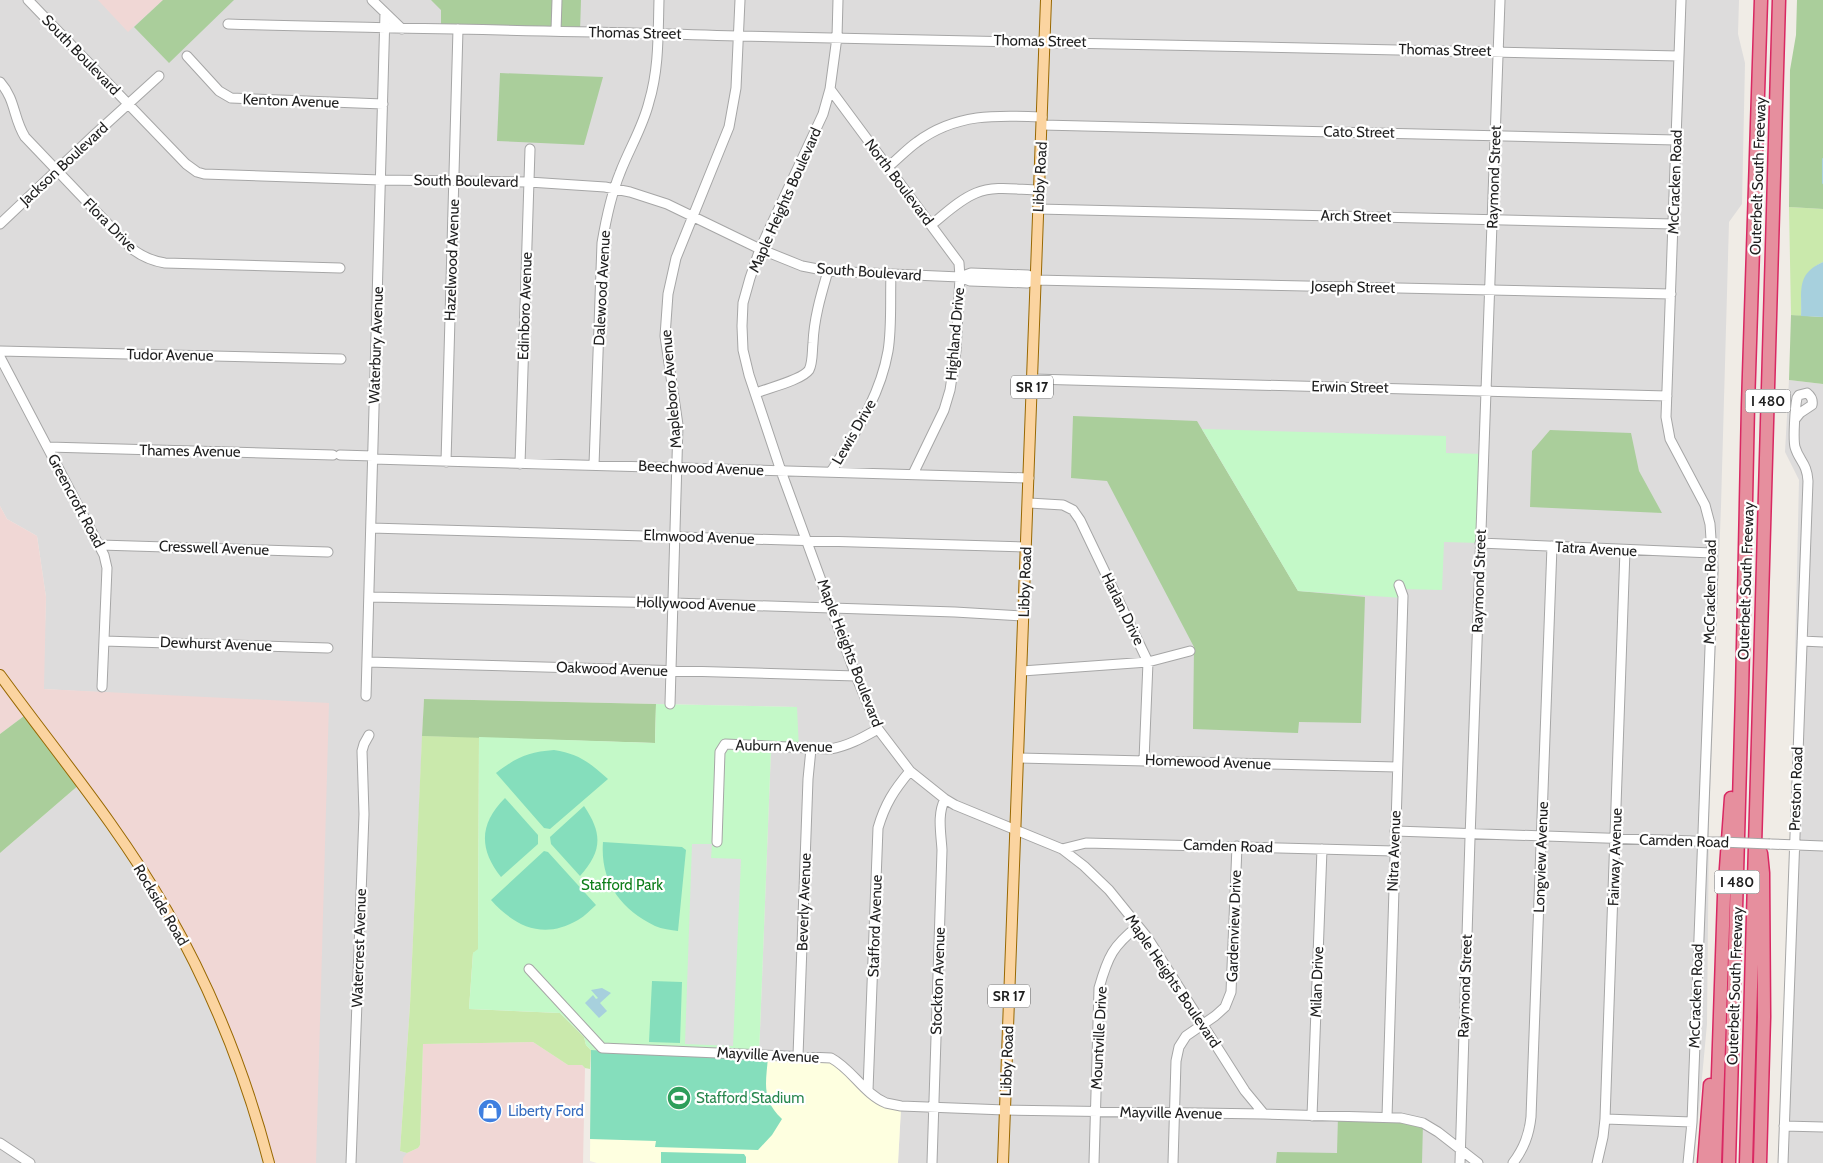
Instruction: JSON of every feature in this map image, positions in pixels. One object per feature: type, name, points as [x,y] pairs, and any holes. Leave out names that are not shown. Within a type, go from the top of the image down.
[{"type":"highway","points":[[1753,0],[1759,63]]},
{"type":"highway","name":"Outerbelt South Freeway","points":[[1729,1163],[1761,0]]},
{"type":"highway","name":"Outerbelt South Freeway","points":[[1746,1163],[1779,0]]},
{"type":"highway","points":[[1715,1163],[1724,896],[1743,601]]},
{"type":"highway","points":[[1756,803],[1764,873],[1763,1091],[1765,1163]]},
{"type":"highway","points":[[1704,1163],[1712,1066],[1719,1039]]},
{"type":"highway","points":[[1760,1163],[1763,1091]]},
{"type":"main road","name":"Libby Road","points":[[1003,1163],[1023,616],[1029,503],[1046,0]]},
{"type":"main road","name":"Rockside Road","points":[[0,675],[133,858],[179,933],[228,1037],[248,1089],[269,1163]]},
{"type":"street","name":"South Boulevard","points":[[28,0],[186,164],[197,172],[381,180],[529,182],[590,185],[615,189],[667,204],[760,249],[802,266],[828,272],[960,276],[971,273],[1028,275],[1036,280]]},
{"type":"street","points":[[372,0],[402,29]]},
{"type":"street","points":[[556,31],[557,0]]},
{"type":"street","name":"Dalewood Avenue","points":[[594,465],[602,243],[608,211],[615,189],[649,104],[656,70],[659,0]]},
{"type":"street","name":"Mapleboro Avenue","points":[[670,704],[678,425],[665,336],[666,318],[671,277],[676,258],[730,127],[736,88],[740,0]]},
{"type":"street","name":"Maple Heights Boulevard","points":[[838,0],[837,37],[830,89],[823,114],[760,249],[743,303],[742,326],[743,350],[749,376],[781,471],[856,676],[878,729],[910,772],[945,799],[990,821],[1015,829],[1062,849],[1084,866],[1109,890],[1138,926],[1245,1091],[1264,1114]]},
{"type":"street","name":"Raymond Street","points":[[1460,1163],[1500,0]]},
{"type":"street","name":"McCracken Road","points":[[1681,0],[1666,417],[1670,439],[1705,505],[1710,524],[1712,553],[1692,1122],[1688,1163]]},
{"type":"street","name":"Waterbury Avenue","points":[[366,696],[385,13]]},
{"type":"street","name":"Thomas Street","points":[[228,24],[1679,56]]},
{"type":"street","name":"Hazelwood Avenue","points":[[446,462],[458,29]]},
{"type":"street","name":"Kenton Avenue","points":[[186,56],[219,91],[231,98],[383,104]]},
{"type":"street","name":"Jackson Boulevard","points":[[0,224],[159,76]]},
{"type":"street","name":"Flora Drive","points":[[0,82],[11,96],[21,131],[131,248],[152,260],[165,263],[340,268]]},
{"type":"street","name":"North Boulevard","points":[[830,89],[959,262],[960,276]]},
{"type":"street","name":"Cato Street","points":[[888,168],[916,142],[937,129],[978,116],[998,115],[1042,121],[1676,140]]},
{"type":"street","name":"Edinboro Avenue","points":[[520,464],[530,149]]},
{"type":"street","points":[[931,225],[962,201],[978,193],[1004,189],[1039,190]]},
{"type":"street","name":"Arch Street","points":[[1038,209],[1673,224]]},
{"type":"street","points":[[756,393],[799,376],[808,370],[812,359],[813,332],[818,303],[828,272]]},
{"type":"street","name":"Lewis Drive","points":[[831,472],[862,423],[879,386],[888,349],[891,274]]},
{"type":"street","name":"Highland Drive","points":[[913,474],[944,410],[950,390],[954,370],[960,276]]},
{"type":"street","name":"Joseph Street","points":[[1036,280],[1671,294]]},
{"type":"street","name":"Tudor Avenue","points":[[0,351],[341,359]]},
{"type":"street","name":"Greencroft Road","points":[[0,357],[104,555],[107,568],[102,688]]},
{"type":"street","name":"Erwin Street","points":[[1033,379],[1667,396]]},
{"type":"street","name":"Preston Road","points":[[1783,1163],[1808,480],[1808,471],[1795,448],[1796,418]]},
{"type":"street","name":"Thames Avenue","points":[[48,447],[337,455]]},
{"type":"street","name":"Beechwood Avenue","points":[[337,455],[446,462],[1029,478]]},
{"type":"street","name":"Harlan Drive","points":[[1029,503],[1063,505],[1073,510],[1080,520],[1148,662],[1144,760]]},
{"type":"street","name":"Elmwood Avenue","points":[[371,528],[1026,547]]},
{"type":"street","name":"Tatra Avenue","points":[[1480,543],[1712,553]]},
{"type":"street","name":"Cresswell Avenue","points":[[100,545],[328,552]]},
{"type":"street","name":"Longview Avenue","points":[[1514,1163],[1524,1147],[1530,1132],[1531,1117],[1552,546]]},
{"type":"street","name":"Fairway Avenue","points":[[1597,1163],[1604,1138],[1605,1119],[1625,550]]},
{"type":"street","name":"Nitra Avenue","points":[[1386,1117],[1403,598],[1399,585]]},
{"type":"street","name":"Hollywood Avenue","points":[[369,597],[674,603],[1023,616]]},
{"type":"street","name":"Dewhurst Avenue","points":[[104,641],[328,648]]},
{"type":"street","points":[[1802,641],[1823,642]]},
{"type":"street","points":[[1022,671],[1148,662],[1190,651]]},
{"type":"street","name":"Oakwood Avenue","points":[[368,662],[856,676]]},
{"type":"street","name":"Auburn Avenue","points":[[717,842],[720,752],[725,744],[811,749],[842,747],[878,729]]},
{"type":"street","name":"Watercrest Avenue","points":[[351,1163],[364,814],[362,751],[369,735]]},
{"type":"street","name":"Beverly Avenue","points":[[798,1056],[808,779],[811,749]]},
{"type":"street","name":"Homewood Avenue","points":[[1019,758],[1397,767]]},
{"type":"street","name":"Stafford Avenue","points":[[868,1090],[878,828],[885,805],[895,789],[910,772]]},
{"type":"street","name":"Stockton Avenue","points":[[932,1163],[942,850],[940,814],[945,799]]},
{"type":"street","name":"Camden Road","points":[[1395,831],[1823,846]]},
{"type":"street","name":"Camden Road","points":[[1062,849],[1086,843],[1394,851]]},
{"type":"street","name":"Gardenview Drive","points":[[1173,1163],[1176,1061],[1179,1047],[1186,1036],[1225,1007],[1231,992],[1237,846]]},
{"type":"street","name":"Milan Drive","points":[[1312,1116],[1322,849]]},
{"type":"street","name":"Mountville Drive","points":[[1094,1163],[1099,988],[1112,951],[1122,939],[1138,926]]},
{"type":"street","name":"Mayville Avenue","points":[[529,969],[602,1048],[830,1058],[846,1068],[868,1090],[886,1103],[902,1106],[1005,1110],[1264,1114]]},
{"type":"street","points":[[1264,1114],[1386,1117],[1423,1123],[1438,1132],[1478,1163]]},
{"type":"street","points":[[1605,1119],[1692,1122]]},
{"type":"street","points":[[1784,1126],[1823,1127]]},
{"type":"street","points":[[0,1143],[30,1163]]},
{"type":"shaded area","points":[[0,0],[1739,0],[1738,34],[1745,63],[1742,204],[1729,222],[1709,823],[1707,1024],[1694,1163],[898,1163],[901,1108],[759,1056],[771,749],[797,707],[424,699],[410,1005],[400,1151],[407,1153],[407,1163],[315,1163],[324,705],[43,689],[46,597],[37,536],[7,519],[0,506]]},
{"type":"shaded area","points":[[98,0],[163,0],[128,32]]},
{"type":"shaded area","points":[[1789,380],[1823,384],[1823,1163],[1780,1163],[1791,835],[1799,480],[1785,452]]},
{"type":"shaded area","points":[[0,506],[7,519],[37,536],[46,597],[44,689],[329,703],[316,1163],[269,1163],[248,1089],[166,911],[28,713],[0,734]]},
{"type":"shaded area","points":[[80,784],[133,858],[198,970],[269,1163],[0,1163],[0,853]]},
{"type":"shaded area","points":[[692,844],[712,844],[711,858],[741,859],[733,1046],[685,1044]]},
{"type":"shaded area","points":[[533,1042],[568,1065],[582,1065],[585,1068],[583,1163],[403,1163],[403,1158],[407,1153],[418,1148],[420,1145],[423,1044]]},
{"type":"shaded area","points":[[591,1050],[828,1060],[850,1077],[901,1108],[898,1163],[597,1163],[590,1161]]},
{"type":"green space","points":[[163,0],[234,0],[169,63],[134,27]]},
{"type":"green space","points":[[431,0],[581,0],[580,32],[441,29],[441,10]]},
{"type":"green space","points":[[1797,0],[1823,0],[1823,209],[1789,207],[1790,70],[1796,35]]},
{"type":"green space","points":[[500,73],[603,77],[584,145],[497,141]]},
{"type":"green space","points":[[1789,207],[1823,209],[1823,262],[1810,272],[1803,285],[1801,316],[1791,315]]},
{"type":"green space","points":[[1791,315],[1823,317],[1823,384],[1789,380]]},
{"type":"green space","points":[[1073,416],[1197,421],[1298,591],[1365,597],[1361,723],[1299,722],[1298,733],[1193,729],[1194,647],[1107,481],[1071,478]]},
{"type":"green space","points":[[1202,429],[1446,436],[1446,453],[1484,454],[1480,543],[1444,542],[1442,590],[1401,589],[1403,598],[1298,591]]},
{"type":"green space","points":[[1550,430],[1631,433],[1639,471],[1662,513],[1530,507],[1532,451]]},
{"type":"green space","points":[[424,699],[656,704],[655,743],[422,736]]},
{"type":"green space","name":"Stafford Park","points":[[656,704],[797,707],[799,750],[771,750],[759,1056],[591,1050],[586,1045],[584,1037],[560,1013],[469,1009],[473,953],[478,949],[479,737],[655,743]]},
{"type":"green space","points":[[28,713],[80,784],[0,853],[0,734]]},
{"type":"green space","points":[[422,736],[479,737],[478,950],[473,953],[469,1009],[560,1013],[584,1037],[586,1045],[591,1050],[590,1069],[582,1065],[568,1065],[533,1042],[423,1044],[420,1145],[418,1148],[407,1153],[400,1151],[410,1005]]},
{"type":"green space","points":[[554,750],[583,760],[608,779],[550,829],[544,828],[496,773],[523,756]]},
{"type":"green space","points":[[505,798],[538,835],[538,844],[501,877],[488,856],[485,836],[491,817]]},
{"type":"green space","points":[[584,806],[594,825],[597,842],[593,858],[580,876],[551,844],[550,837]]},
{"type":"green space","points":[[603,842],[682,847],[686,850],[678,931],[655,926],[622,902],[609,881],[605,869]]},
{"type":"green space","points":[[544,851],[548,852],[596,905],[578,920],[565,926],[542,930],[520,923],[510,917],[491,900]]},
{"type":"green space","points":[[652,981],[682,982],[680,1043],[649,1042]]},
{"type":"green space","name":"Stafford Stadium","points":[[591,1050],[768,1057],[766,1090],[771,1105],[782,1119],[772,1135],[758,1150],[655,1147],[656,1141],[590,1139]]},
{"type":"green space","points":[[1338,1116],[1423,1123],[1422,1163],[1276,1163],[1277,1152],[1337,1153]]},
{"type":"green space","points":[[661,1152],[744,1154],[746,1163],[661,1163]]},
{"type":"water","points":[[1823,262],[1823,317],[1801,316],[1801,291],[1804,278],[1808,272]]},
{"type":"water","points":[[602,988],[611,993],[600,1003],[607,1011],[599,1018],[585,1003],[593,995],[596,999],[598,998],[591,990]]},
{"type":"waterway","points":[[1823,159],[1823,183]]},
{"type":"place","name":"Stafford Stadium","points":[[679,1098]]},
{"type":"place","name":"Liberty Ford","points":[[490,1111]]}]
